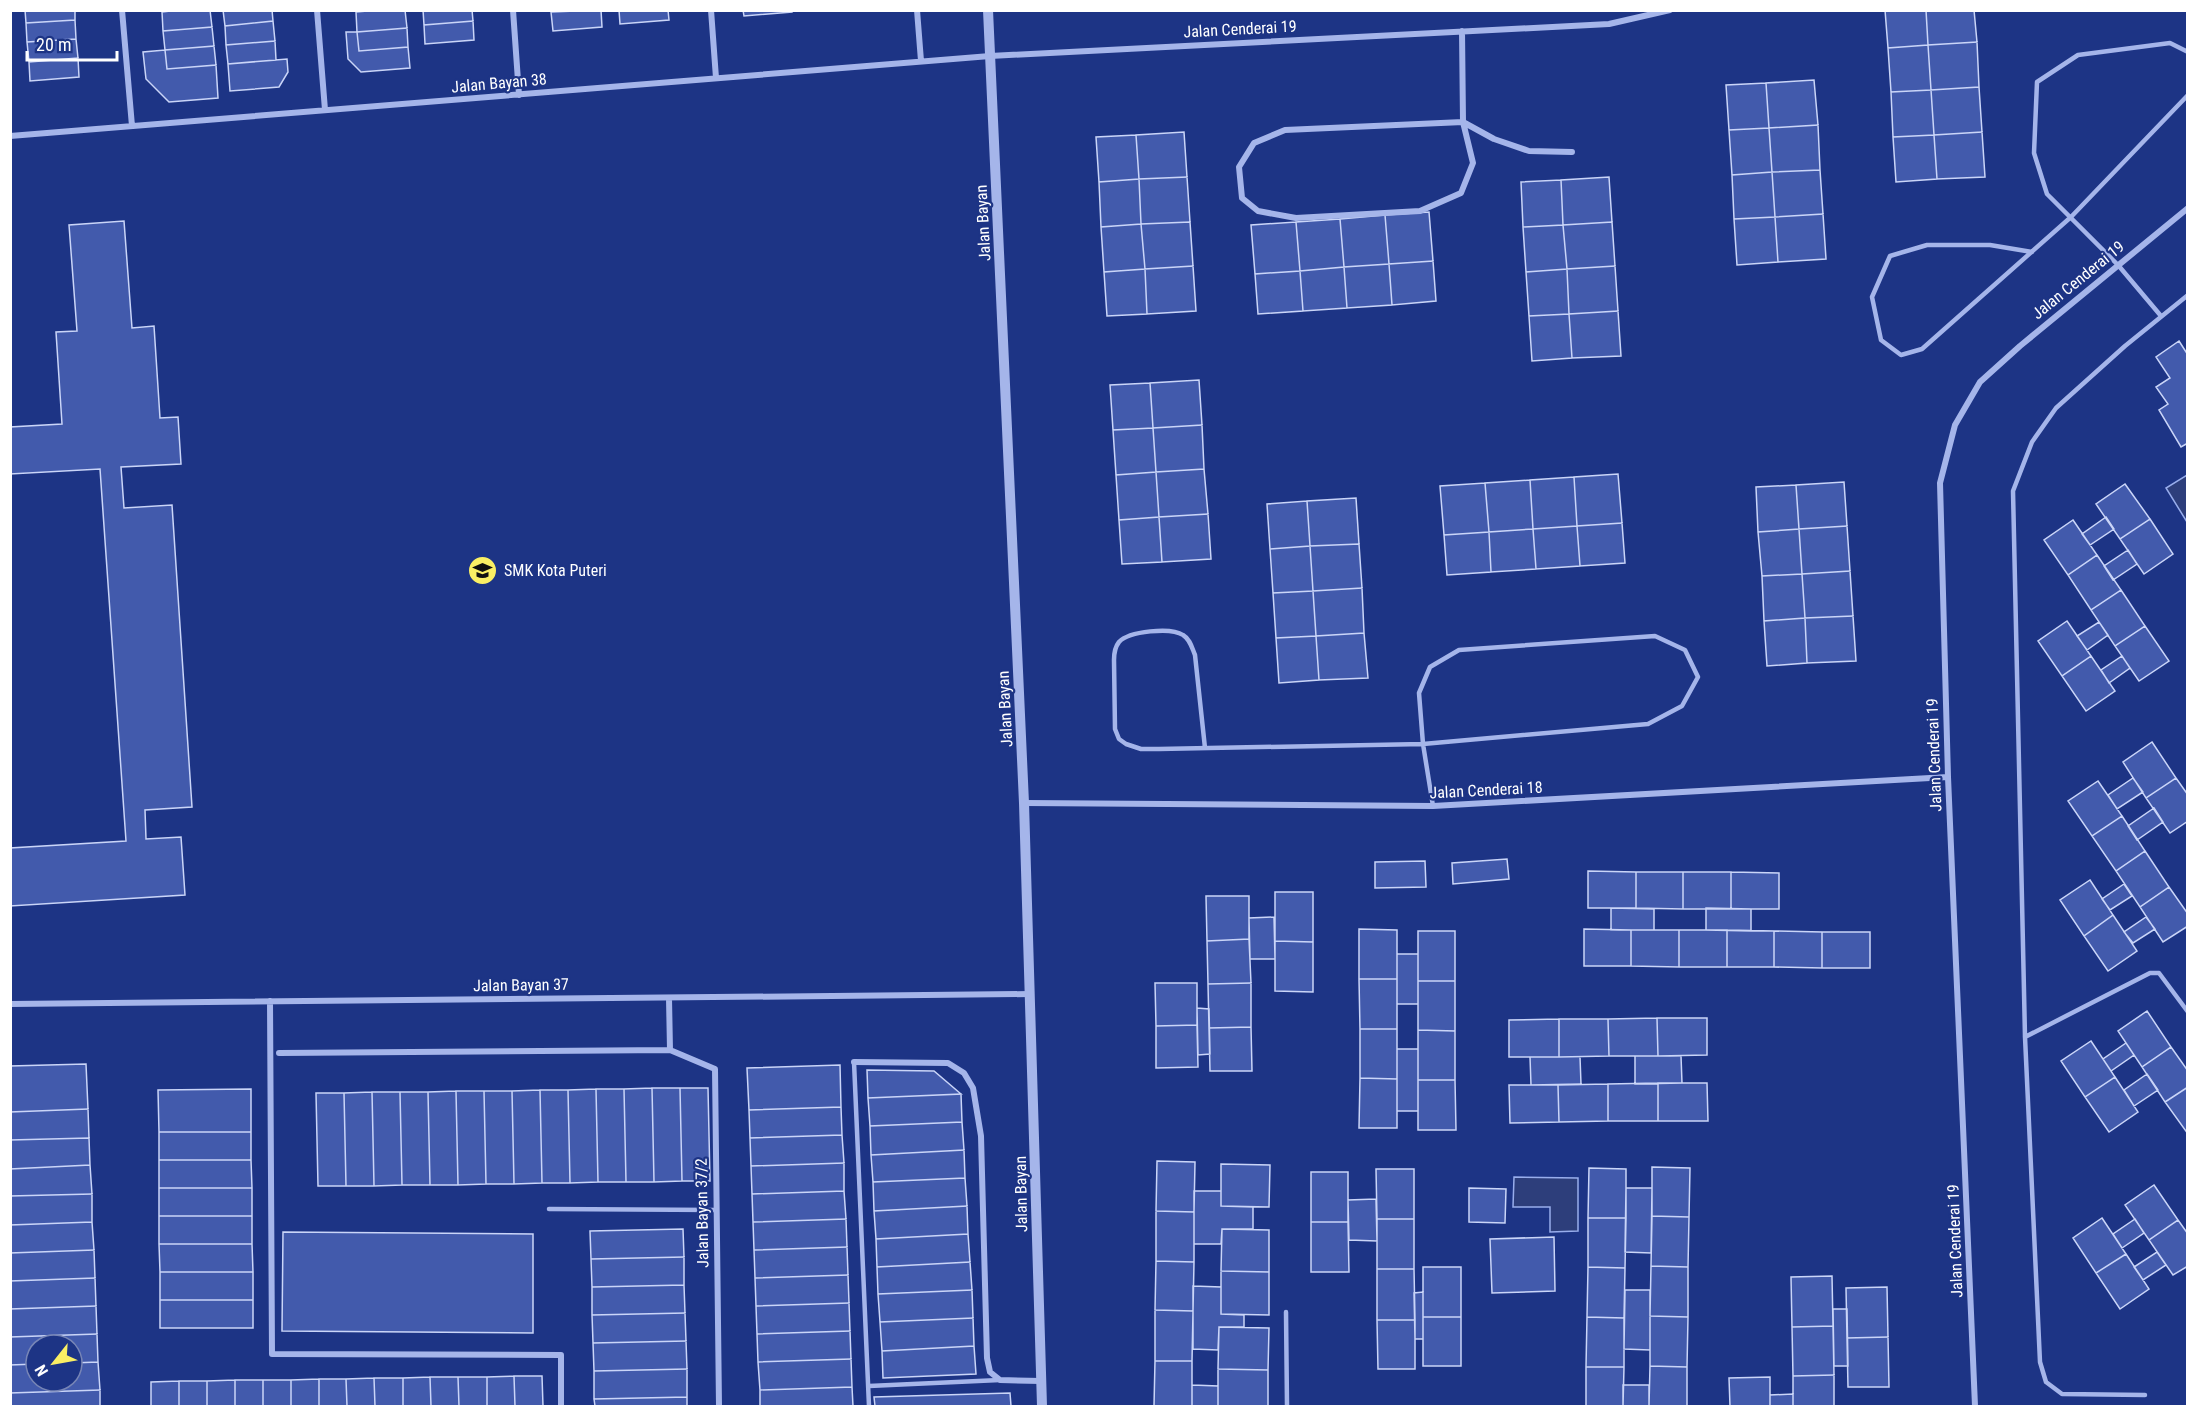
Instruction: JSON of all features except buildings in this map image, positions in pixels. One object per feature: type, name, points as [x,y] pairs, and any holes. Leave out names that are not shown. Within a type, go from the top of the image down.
[{"type":"street","points":[[122,10],[132,126]]},
{"type":"street","points":[[317,10],[325,110]]},
{"type":"street","points":[[513,10],[519,94]]},
{"type":"street","points":[[711,10],[716,78]]},
{"type":"street","points":[[917,10],[921,61]]},
{"type":"street","name":"Jalan Bayan","points":[[987,10],[1024,803],[1042,1407]]},
{"type":"street","name":"Jalan Cenderai 19","points":[[990,56],[1609,24],[1670,10]]},
{"type":"street","points":[[1462,31],[1463,122],[1473,163],[1461,193],[1420,211],[1296,218],[1258,211],[1242,198],[1239,167],[1254,143],[1285,130],[1463,122],[1494,139],[1529,151],[1572,152]]},
{"type":"street","name":"Jalan Bayan 38","points":[[10,136],[990,56]]},
{"type":"street","name":"Jalan Cenderai 19","points":[[1975,1407],[1948,777],[1940,483],[1955,425],[1980,382],[2020,346],[2187,208]]},
{"type":"street","name":"Jalan Cenderai 18","points":[[1024,803],[1433,806],[1948,777]]},
{"type":"street","name":"Jalan Bayan 37","points":[[10,1004],[1031,994]]},
{"type":"street","points":[[279,1053],[670,1050],[669,998]]},
{"type":"street","points":[[270,1001],[272,1354],[561,1355],[561,1407]]},
{"type":"street","name":"Jalan Bayan 37/2","points":[[670,1050],[715,1069],[719,1407]]},
{"type":"street","points":[[854,1062],[948,1063],[964,1073],[973,1088],[981,1136],[987,1358],[990,1372],[1000,1380],[1041,1381]]},
{"type":"lane","points":[[2161,316],[2118,265],[2047,194],[2034,153],[2037,82],[2078,55],[2170,43],[2187,52]]},
{"type":"lane","points":[[2032,252],[1990,245],[1927,245],[1890,256],[1872,297],[1881,340],[1901,355],[1923,349],[2072,218],[2187,95]]},
{"type":"lane","points":[[2145,1395],[2062,1394],[2046,1382],[2040,1362],[2025,1037],[2013,491],[2032,442],[2056,408],[2187,295]]},
{"type":"lane","points":[[1205,748],[1194,655],[1189,641],[1182,634],[1155,631],[1146,631],[1120,641],[1115,649],[1114,660],[1115,729],[1119,739],[1141,749],[1205,748],[1423,744],[1648,724],[1682,706],[1698,676],[1685,650],[1654,636],[1459,650],[1430,667],[1419,693],[1423,744],[1433,806]]},
{"type":"lane","points":[[2025,1037],[2150,973],[2159,973],[2187,1012]]},
{"type":"lane","points":[[854,1062],[869,1407]]},
{"type":"lane","points":[[549,1209],[716,1210]]},
{"type":"lane","points":[[1286,1311],[1287,1407]]},
{"type":"lane","points":[[869,1386],[1000,1380]]},
{"type":"water","points":[[2187,475],[2187,522],[2166,488]]},
{"type":"water","points":[[1514,1177],[1578,1178],[1578,1231],[1550,1232],[1550,1207],[1513,1207]]},
{"type":"place","name":"SMK Kota Puteri","points":[[483,570]]}]
